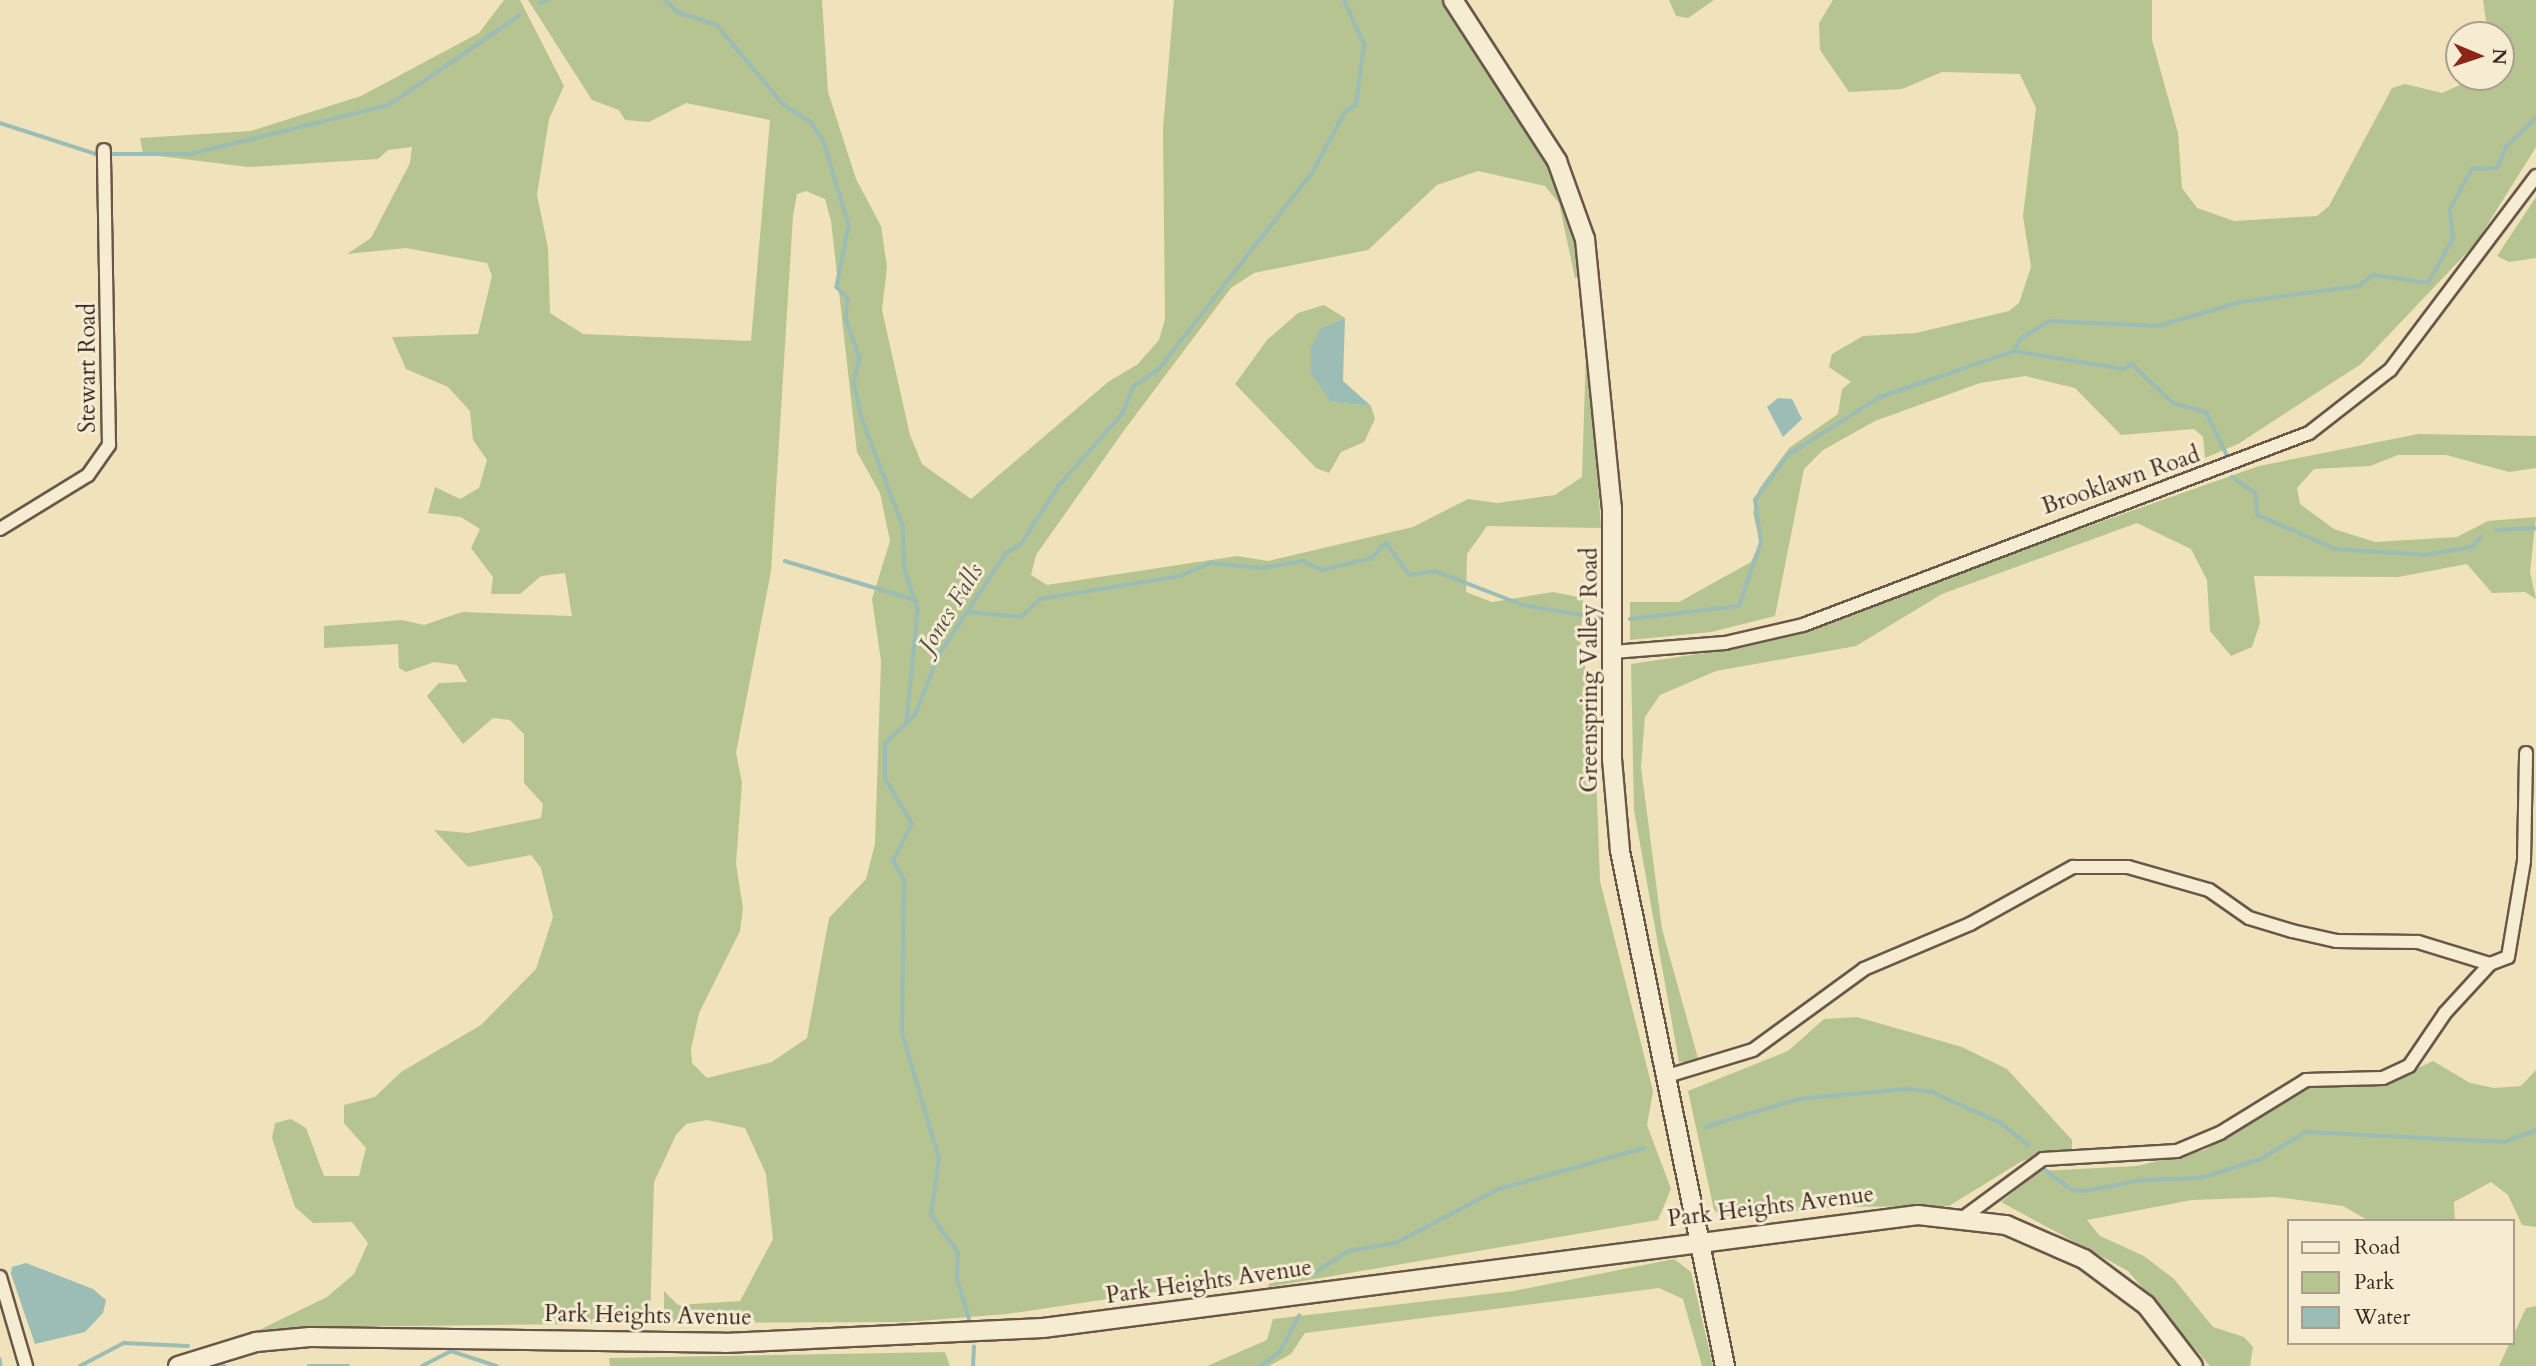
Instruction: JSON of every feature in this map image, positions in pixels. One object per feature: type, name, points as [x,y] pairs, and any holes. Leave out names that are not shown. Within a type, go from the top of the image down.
[{"type":"main road","name":"Greenspring Valley Road","points":[[1453,0],[1546,141],[1578,211],[1608,442],[1620,851],[1725,1366]]},
{"type":"main road","name":"Park Heights Avenue","points":[[178,1366],[256,1342],[310,1337],[725,1343],[1043,1328],[1887,1217],[1964,1217],[2037,1235],[2108,1273],[2162,1321],[2193,1366]]},
{"type":"street","name":"Stewart Road","points":[[0,529],[88,475],[109,445],[104,153]]},
{"type":"street","name":"Brooklawn Road","points":[[1613,652],[1725,643],[1803,625],[2309,433],[2390,370],[2536,176]]},
{"type":"street","points":[[1964,1217],[2043,1159],[2177,1151],[2306,1080],[2396,1073],[2490,964],[2508,957],[2519,896],[2526,753]]},
{"type":"street","points":[[1664,1077],[1753,1050],[1864,969],[1970,924],[2073,867],[2128,867],[2209,890],[2249,918],[2292,931],[2336,941],[2418,942],[2490,964]]},
{"type":"street","points":[[0,1277],[26,1366]]},
{"type":"green space","points":[[504,0],[520,0],[564,86],[549,119],[537,195],[548,248],[550,313],[583,334],[751,341],[770,120],[686,103],[649,122],[625,120],[619,110],[592,100],[528,0],[822,0],[828,92],[856,179],[881,226],[887,267],[882,310],[910,435],[922,464],[971,499],[1108,382],[1138,364],[1159,340],[1165,319],[1163,129],[1174,0],[1447,0],[1558,176],[1584,273],[1575,278],[1559,203],[1545,186],[1478,171],[1437,185],[1368,250],[1254,273],[1231,288],[1125,429],[1036,555],[1031,575],[1047,585],[1237,556],[1268,561],[1413,527],[1468,499],[1497,503],[1555,495],[1582,477],[1587,321],[1601,528],[1487,526],[1467,554],[1466,592],[1492,602],[1553,592],[1583,598],[1580,651],[1593,692],[1600,881],[1653,1091],[1647,1125],[1671,1189],[1658,1220],[1268,1287],[1273,1274],[1007,1314],[906,1322],[664,1323],[664,1291],[678,1305],[740,1301],[773,1239],[766,1174],[745,1128],[707,1120],[686,1124],[676,1135],[654,1182],[650,1323],[328,1327],[249,1335],[327,1297],[354,1274],[368,1243],[352,1222],[313,1223],[295,1207],[272,1138],[275,1123],[291,1119],[306,1128],[324,1176],[359,1176],[366,1148],[344,1123],[344,1105],[375,1097],[401,1072],[481,1025],[536,969],[553,917],[541,868],[531,855],[468,867],[434,830],[468,833],[541,818],[543,804],[524,783],[524,734],[510,720],[493,718],[463,744],[427,696],[439,683],[467,682],[457,665],[434,662],[406,672],[399,668],[398,644],[324,648],[324,626],[402,620],[424,625],[462,612],[572,616],[565,573],[541,576],[520,594],[491,594],[493,577],[471,548],[480,529],[461,517],[428,513],[435,487],[460,499],[479,488],[487,460],[473,440],[470,411],[448,387],[406,369],[392,337],[478,334],[492,276],[487,263],[406,248],[347,254],[371,238],[410,163],[412,147],[388,150],[378,159],[248,167],[143,154],[140,138],[251,131],[361,96],[479,33]],"holes":[[[806,191],[825,199],[831,221],[857,452],[880,493],[890,541],[872,599],[881,661],[875,844],[866,879],[829,918],[807,1038],[772,1062],[707,1078],[692,1063],[691,1049],[699,1013],[740,931],[743,908],[736,864],[742,783],[736,753],[771,571],[793,216],[797,194]]]},
{"type":"green space","points":[[1669,0],[1714,0],[1688,18],[1676,16]]},
{"type":"green space","points":[[1833,0],[2152,0],[2152,40],[2178,133],[2182,188],[2197,208],[2234,221],[2317,216],[2329,206],[2392,88],[2405,84],[2442,93],[2515,91],[2515,21],[2486,21],[2483,0],[2536,0],[2536,147],[2476,243],[2361,364],[2238,444],[2205,458],[2203,437],[2194,429],[2121,435],[2075,388],[2025,376],[1980,383],[1875,421],[1823,450],[1804,469],[1775,616],[1711,632],[1630,640],[1630,602],[1679,602],[1751,562],[1760,542],[1753,513],[1759,489],[1789,448],[1838,414],[1842,389],[1851,382],[1829,367],[1832,354],[1863,336],[1916,333],[2009,311],[2019,303],[2031,267],[2023,216],[2036,108],[2020,74],[1942,72],[1902,89],[1849,92],[1820,50],[1819,23]]},
{"type":"green space","points":[[2536,197],[2536,258],[2509,262],[2497,256]]},
{"type":"green space","points":[[1324,305],[1345,318],[1321,328],[1331,402],[1371,406],[1375,419],[1364,442],[1341,452],[1329,473],[1316,468],[1235,384],[1267,340],[1298,313]]},
{"type":"green space","points":[[2418,434],[2536,436],[2536,468],[2509,472],[2446,455],[2398,455],[2370,466],[2314,469],[2297,488],[2300,504],[2334,529],[2375,542],[2457,537],[2488,521],[2536,517],[2530,572],[2536,599],[2525,592],[2492,593],[2467,564],[2398,577],[2254,576],[2260,623],[2252,647],[2231,656],[2210,631],[2207,580],[2191,549],[2137,523],[1942,594],[1856,646],[1716,671],[1660,695],[1645,717],[1641,767],[1662,929],[1699,1062],[1679,1062],[1634,810],[1631,664],[1745,647],[2259,466]]},
{"type":"green space","points":[[1857,1017],[1962,1047],[2007,1069],[2072,1140],[2072,1150],[2022,1161],[1949,1206],[1834,1207],[1726,1219],[1714,1210],[1688,1091],[1788,1051],[1824,1019]]},
{"type":"green space","points":[[2433,1061],[2470,1083],[2494,1088],[2521,1086],[2536,1070],[2536,1227],[2522,1225],[2508,1195],[2491,1182],[2454,1202],[2455,1219],[2366,1219],[2343,1206],[2276,1197],[2192,1200],[2087,1220],[2100,1236],[2144,1256],[2174,1279],[2213,1327],[2244,1337],[2253,1347],[2250,1366],[2210,1366],[2128,1271],[2001,1202],[2040,1171],[2137,1166],[2205,1150],[2313,1079],[2389,1082]]},
{"type":"green space","points":[[1674,1259],[1691,1272],[1713,1366],[1702,1366],[1683,1299],[1659,1288],[1305,1333],[1291,1354],[1269,1366],[1207,1366],[1267,1340],[1273,1319],[1514,1291]]},
{"type":"green space","points":[[2536,1306],[2536,1366],[2499,1366],[2509,1345],[2515,1345],[2515,1332],[2526,1308]]},
{"type":"green space","points":[[945,1352],[950,1366],[610,1366],[609,1358]]},
{"type":"water","points":[[1345,318],[1343,381],[1371,406],[1331,402],[1311,374],[1311,347],[1321,328]]},
{"type":"water","points":[[1778,398],[1792,399],[1802,419],[1783,437],[1767,407]]},
{"type":"water","points":[[26,1263],[93,1289],[106,1300],[103,1313],[85,1332],[35,1344],[11,1274],[12,1267]]},
{"type":"waterway","points":[[540,3],[548,0]]},
{"type":"waterway","points":[[665,0],[678,12],[717,25],[783,104],[811,122],[824,142],[849,225],[837,287],[848,299],[846,318],[860,359],[854,381],[862,418],[903,526],[905,570],[918,609],[907,723]]},
{"type":"waterway","name":"Jones Falls","points":[[969,1319],[957,1279],[958,1253],[931,1215],[939,1159],[902,1033],[904,880],[893,861],[912,824],[885,779],[885,744],[915,715],[939,655],[1006,553],[1021,544],[1058,487],[1122,414],[1134,386],[1158,370],[1312,173],[1345,112],[1356,105],[1364,45],[1344,0]]},
{"type":"waterway","points":[[0,123],[96,154],[191,154],[389,105],[519,16]]},
{"type":"waterway","points":[[1630,619],[1739,606],[1761,543],[1755,500],[1788,455],[1880,397],[2014,351],[2020,339],[2050,321],[2159,326],[2240,302],[2359,286],[2374,275],[2428,283],[2453,239],[2450,209],[2472,169],[2497,168],[2507,146],[2536,118]]},
{"type":"waterway","points":[[2014,351],[2124,369],[2132,364],[2173,403],[2207,413],[2227,455]]},
{"type":"waterway","points":[[2232,477],[2256,494],[2258,515],[2336,549],[2425,555],[2472,547],[2481,537]]},
{"type":"waterway","points":[[2496,530],[2536,528]]},
{"type":"waterway","points":[[968,612],[1021,617],[1040,599],[1180,576],[1210,563],[1263,568],[1303,561],[1322,570],[1372,558],[1386,543],[1410,575],[1435,571],[1523,605],[1600,618]]},
{"type":"waterway","points":[[785,561],[916,600]]},
{"type":"waterway","points":[[1705,1127],[1799,1099],[1907,1089],[1932,1092],[2001,1123],[2028,1145]]},
{"type":"waterway","points":[[2043,1168],[2072,1190],[2086,1191],[2141,1180],[2200,1178],[2259,1160],[2306,1132],[2505,1142],[2536,1130]]},
{"type":"waterway","points":[[1316,1272],[1348,1251],[1396,1243],[1499,1189],[1644,1148]]},
{"type":"waterway","points":[[1260,1366],[1280,1352],[1299,1316]]},
{"type":"waterway","points":[[80,1366],[124,1343],[188,1346]]},
{"type":"waterway","name":"Jones Falls","points":[[973,1366],[974,1347]]},
{"type":"waterway","points":[[422,1366],[451,1351],[497,1366]]},
{"type":"waterway","points":[[0,1359],[1,1366]]},
{"type":"waterway","points":[[219,1363],[224,1366]]},
{"type":"waterway","points":[[309,1366],[348,1366]]}]
